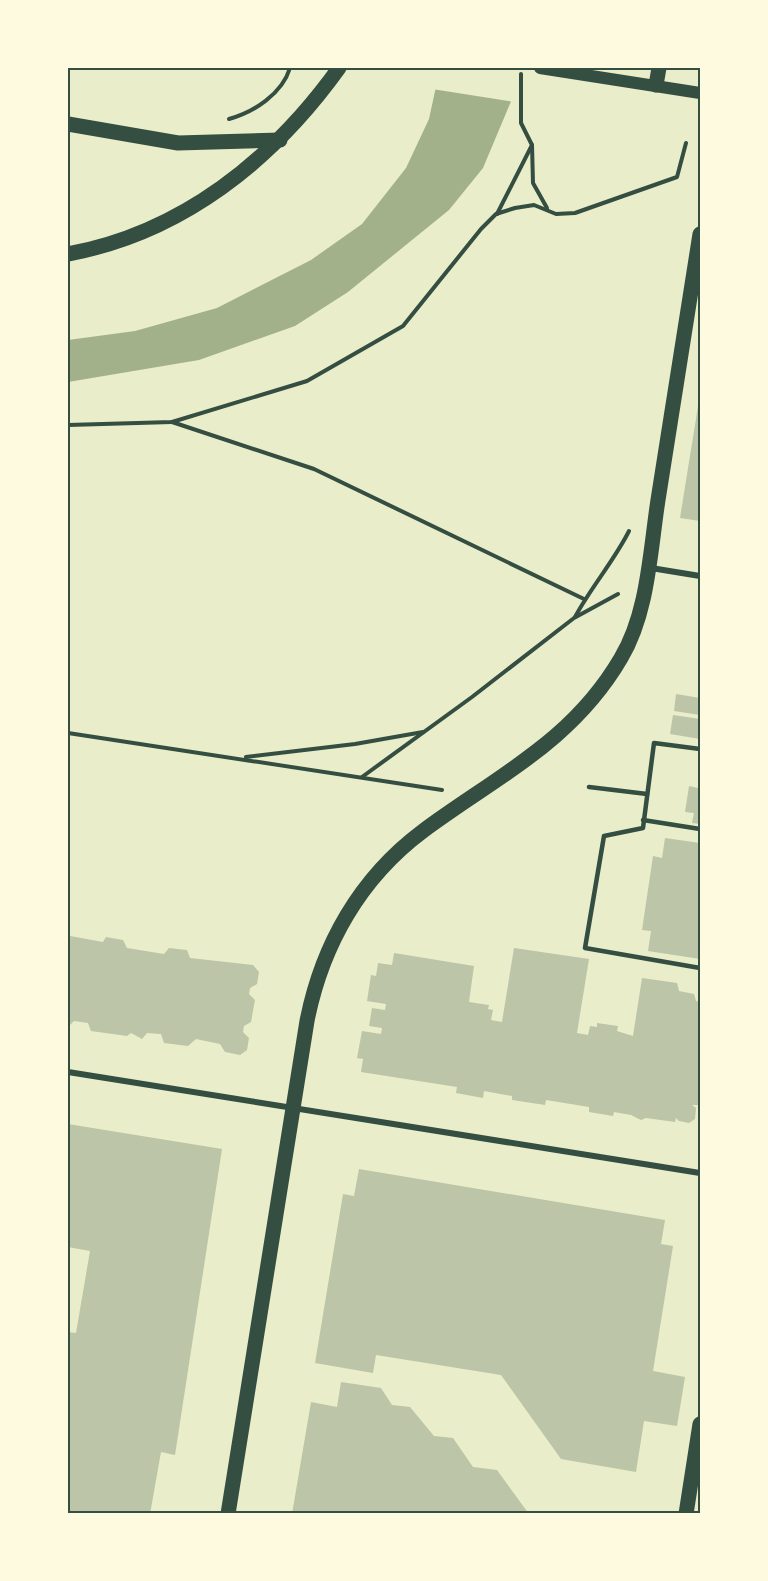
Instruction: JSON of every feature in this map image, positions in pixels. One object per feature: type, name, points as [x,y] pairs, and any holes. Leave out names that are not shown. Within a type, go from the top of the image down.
[{"type":"main road","points":[[68,255],[117,242],[173,218],[238,177],[280,140],[303,115],[339,68]]},
{"type":"main road","points":[[540,68],[700,93]]},
{"type":"main road","points":[[656,86],[659,68]]},
{"type":"main road","points":[[68,124],[178,143],[280,140]]},
{"type":"main road","points":[[228,1514],[317,976],[343,920],[377,874],[402,849],[554,740],[590,703],[626,648],[640,608],[700,234]]},
{"type":"main road","points":[[686,1514],[700,1424]]},
{"type":"street","points":[[647,568],[700,576]]},
{"type":"street","points":[[68,1072],[700,1173]]},
{"type":"lane","points":[[700,749],[654,743],[643,828],[604,836],[585,948],[700,968]]},
{"type":"lane","points":[[589,787],[647,795]]},
{"type":"lane","points":[[643,820],[700,829]]},
{"type":"path","points":[[222,121],[249,113],[273,94],[290,68]]},
{"type":"path","points":[[522,68],[519,87],[521,123],[532,145],[533,183],[547,208]]},
{"type":"path","points":[[496,214],[515,207],[534,205],[547,208],[556,214],[575,213],[677,177],[686,142]]},
{"type":"path","points":[[68,425],[172,422],[307,381],[403,327],[481,229],[496,214],[532,145]]},
{"type":"path","points":[[172,422],[314,469],[584,598]]},
{"type":"path","points":[[574,618],[584,598],[618,554],[629,531]]},
{"type":"path","points":[[361,777],[574,618],[618,594]]},
{"type":"path","points":[[240,758],[355,744],[425,731]]},
{"type":"path","points":[[68,733],[442,790]]},
{"type":"shaded area","points":[[440,68],[512,99],[483,168],[449,210],[348,292],[295,326],[199,360],[68,382],[68,340],[135,331],[217,308],[311,260],[362,224],[406,168],[429,119]]},
{"type":"pier","points":[[437,68],[509,68],[514,102],[432,89]]},
{"type":"building","points":[[700,400],[700,521],[680,518]]},
{"type":"building","points":[[676,694],[700,698],[700,715],[674,711]]},
{"type":"building","points":[[673,715],[700,719],[700,739],[670,734]]},
{"type":"building","points":[[699,777],[700,824],[692,823],[694,813],[685,812],[689,786],[698,788]]},
{"type":"building","points":[[665,838],[700,843],[700,959],[648,951],[651,931],[642,930],[653,856],[662,858]]},
{"type":"building","points":[[68,930],[70,936],[103,942],[106,937],[123,940],[127,948],[164,954],[169,948],[187,950],[190,958],[253,965],[259,972],[257,984],[250,988],[249,994],[255,1000],[251,1022],[244,1026],[243,1032],[249,1038],[247,1050],[240,1055],[225,1052],[220,1044],[196,1039],[188,1046],[164,1043],[161,1034],[147,1033],[142,1039],[131,1033],[127,1036],[91,1031],[88,1023],[74,1021],[68,1027]]},
{"type":"building","points":[[514,948],[589,959],[577,1033],[588,1035],[590,1026],[597,1027],[597,1023],[618,1026],[617,1031],[633,1036],[642,978],[677,983],[679,991],[694,994],[696,1001],[700,1002],[700,1087],[698,1105],[692,1105],[696,1108],[695,1119],[689,1123],[676,1118],[675,1122],[646,1118],[641,1120],[631,1115],[614,1112],[613,1116],[589,1112],[589,1107],[546,1100],[545,1105],[512,1100],[512,1096],[484,1091],[483,1098],[456,1093],[457,1087],[361,1072],[363,1059],[357,1058],[362,1031],[381,1034],[382,1028],[369,1026],[372,1008],[385,1010],[386,1004],[367,1001],[371,975],[376,976],[378,963],[392,965],[394,953],[474,966],[469,1002],[489,1005],[488,1009],[493,1010],[491,1020],[502,1022]]},
{"type":"building","points":[[68,1124],[222,1149],[175,1455],[161,1452],[150,1514],[68,1514],[68,1332],[76,1333],[90,1251],[68,1247]]},
{"type":"building","points":[[359,1169],[665,1220],[661,1244],[673,1246],[653,1371],[685,1377],[677,1426],[644,1421],[636,1472],[561,1459],[501,1375],[376,1355],[373,1373],[315,1363],[343,1194],[354,1196]]},
{"type":"building","points":[[341,1382],[381,1388],[392,1405],[410,1407],[434,1436],[453,1438],[473,1467],[497,1470],[529,1514],[292,1514],[311,1402],[337,1407]]}]
